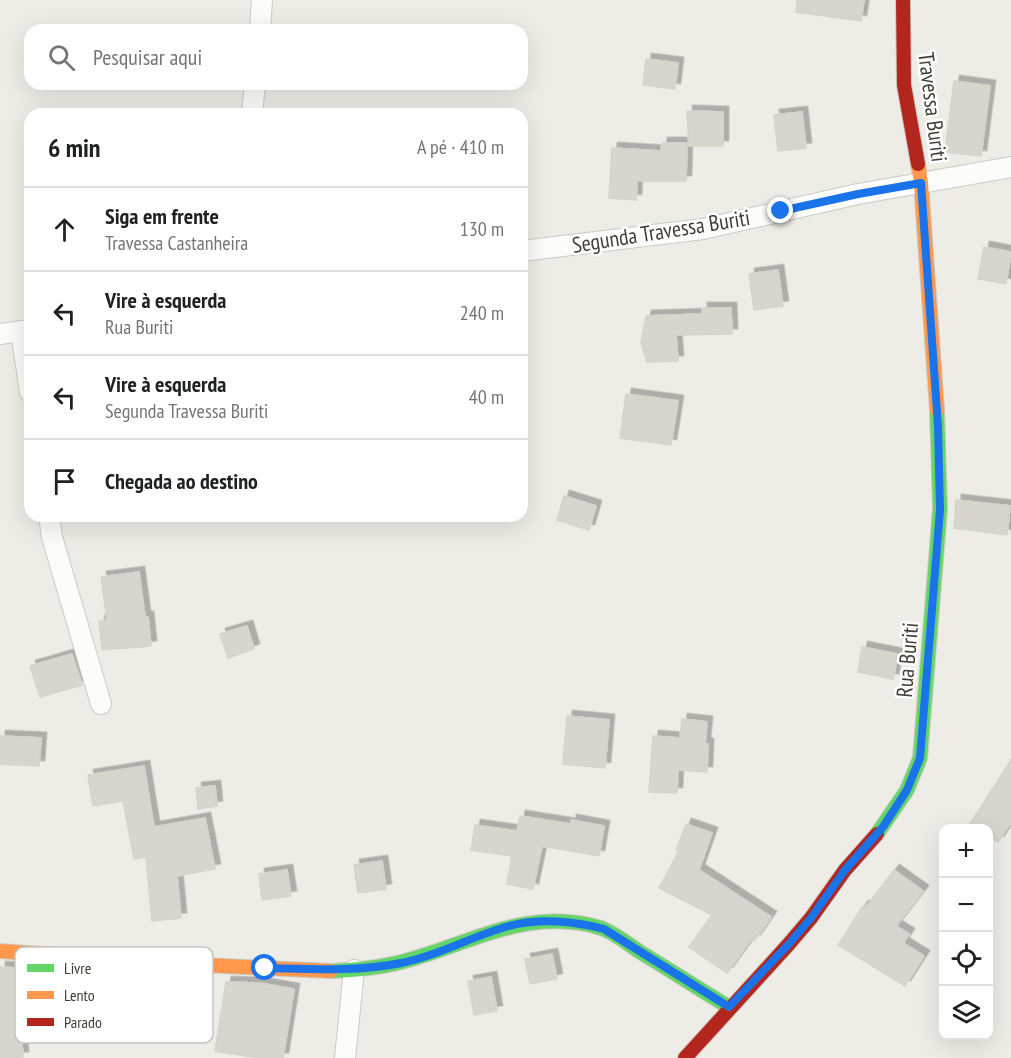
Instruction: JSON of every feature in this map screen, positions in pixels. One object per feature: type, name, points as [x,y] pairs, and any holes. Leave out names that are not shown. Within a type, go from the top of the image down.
[{"type":"street","points":[[260,24],[262,0]]},
{"type":"street","name":"Travessa Buriti","points":[[903,0],[904,85],[921,183]]},
{"type":"street","points":[[253,108],[254,90]]},
{"type":"street","name":"Segunda Travessa Buriti","points":[[528,250],[703,228],[858,194],[1011,167]]},
{"type":"street","name":"Rua Buriti","points":[[686,1058],[729,1007],[788,945],[811,918],[845,870],[883,827],[907,790],[920,758],[940,510],[938,426],[921,183]]},
{"type":"street","points":[[0,334],[24,331]]},
{"type":"street","points":[[50,522],[52,537],[101,704]]},
{"type":"street","points":[[213,965],[354,970],[403,963],[509,926],[538,922],[589,925],[604,929],[729,1007]]},
{"type":"street","points":[[0,951],[15,952]]},
{"type":"street","points":[[345,1058],[354,970]]},
{"type":"building","points":[[797,0],[864,0],[861,21],[796,12]]},
{"type":"building","points":[[646,59],[678,63],[675,89],[643,85]]},
{"type":"building","points":[[954,81],[990,86],[981,156],[945,152]]},
{"type":"building","points":[[687,111],[723,112],[723,146],[689,146]]},
{"type":"building","points":[[802,112],[806,148],[778,151],[774,115]]},
{"type":"building","points":[[662,143],[687,143],[686,181],[637,181],[636,200],[609,198],[612,148],[661,151]]},
{"type":"building","points":[[984,247],[1011,252],[1006,284],[978,279]]},
{"type":"building","points":[[778,270],[783,306],[754,310],[749,274]]},
{"type":"building","points":[[702,308],[731,308],[732,334],[676,335],[678,361],[647,362],[641,343],[646,316],[702,314]]},
{"type":"building","points":[[626,394],[678,401],[671,445],[620,438]]},
{"type":"building","points":[[564,496],[596,506],[589,530],[557,520]]},
{"type":"building","points":[[956,500],[1010,506],[1007,535],[954,528]]},
{"type":"building","points":[[139,572],[151,646],[102,650],[99,621],[107,621],[101,577]]},
{"type":"building","points":[[247,626],[254,649],[228,658],[220,634]]},
{"type":"building","points":[[862,647],[898,654],[893,679],[858,672]]},
{"type":"building","points":[[72,654],[82,685],[40,697],[30,666]]},
{"type":"building","points":[[567,716],[609,720],[605,768],[563,764]]},
{"type":"building","points":[[682,719],[707,722],[705,744],[708,744],[707,772],[678,770],[677,793],[649,792],[653,736],[680,738]]},
{"type":"building","points":[[0,736],[41,738],[39,766],[0,764]]},
{"type":"building","points":[[1011,760],[1011,822],[998,842],[993,839],[993,824],[970,824]]},
{"type":"building","points":[[144,766],[154,827],[205,818],[215,869],[177,876],[181,918],[152,921],[146,857],[134,859],[123,801],[93,806],[88,775]]},
{"type":"building","points":[[215,786],[217,806],[198,809],[196,788]]},
{"type":"building","points":[[520,816],[571,824],[571,820],[604,826],[599,856],[542,846],[533,889],[507,884],[512,856],[471,850],[475,825],[517,831]]},
{"type":"building","points":[[686,824],[712,833],[699,870],[771,917],[755,940],[752,938],[727,973],[689,947],[712,915],[659,888],[679,851],[676,850]]},
{"type":"building","points":[[382,861],[386,889],[358,893],[354,865]]},
{"type":"building","points":[[287,870],[291,896],[262,900],[259,874]]},
{"type":"building","points":[[894,870],[923,891],[896,926],[909,934],[903,943],[924,956],[905,986],[838,945],[863,906],[866,907]]},
{"type":"building","points":[[552,954],[557,979],[530,984],[525,959]]},
{"type":"building","points":[[0,967],[15,968],[15,1043],[22,1043],[23,1057],[0,1058]]},
{"type":"building","points":[[491,977],[497,1011],[474,1015],[468,981]]},
{"type":"building","points":[[226,982],[259,983],[294,989],[283,1058],[260,1058],[215,1051]]},
{"type":"traffic: fast","points":[[877,834],[907,790],[920,758],[940,509],[937,410]]},
{"type":"traffic: fast","points":[[331,971],[372,968],[402,962],[482,935],[528,924],[552,921],[576,923],[601,928],[611,933],[729,1007]]},
{"type":"traffic: slow","points":[[918,164],[937,410]]},
{"type":"traffic: slow","points":[[0,951],[15,952]]},
{"type":"traffic: slow","points":[[213,966],[331,971]]},
{"type":"traffic: jam","points":[[903,0],[904,85],[918,164]]},
{"type":"traffic: jam","points":[[685,1058],[788,945],[811,918],[845,870],[877,834]]},
{"type":"route","points":[[265,968],[354,970],[403,963],[509,926],[538,922],[570,923],[604,929],[729,1007],[788,945],[811,918],[845,870],[883,827],[907,790],[920,758],[940,510],[938,426],[921,183],[781,211]]}]
